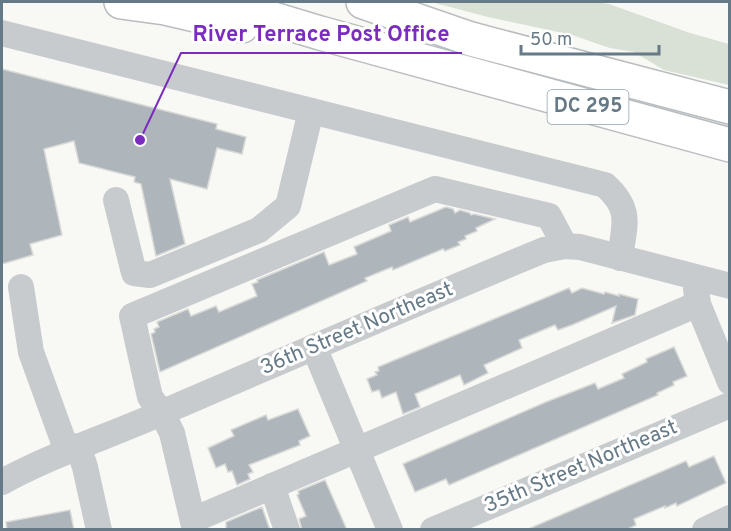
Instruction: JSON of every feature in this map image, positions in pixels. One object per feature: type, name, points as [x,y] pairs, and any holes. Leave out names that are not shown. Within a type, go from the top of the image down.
[{"type":"highway","points":[[121,2],[165,8],[446,68]]},
{"type":"highway","name":"DC 295","points":[[217,2],[320,33],[729,145]]},
{"type":"highway","name":"DC 295","points":[[363,2],[471,39],[729,107]]},
{"type":"street","points":[[2,33],[605,186],[619,197],[625,214],[620,258]]},
{"type":"street","points":[[116,200],[134,273],[150,275],[259,230],[288,206],[311,111]]},
{"type":"street","points":[[565,246],[549,216],[435,189],[132,316],[150,397],[162,413],[172,433],[194,525],[272,486],[356,449],[698,304]]},
{"type":"street","name":"36th Street Northeast","points":[[2,482],[72,448],[162,413],[544,250],[565,246],[580,247],[729,286]]},
{"type":"street","points":[[694,277],[698,304],[729,382]]},
{"type":"street","points":[[21,287],[31,352],[72,448],[85,467],[99,530]]},
{"type":"street","points":[[314,347],[390,530]]},
{"type":"street","name":"35th Street Northeast","points":[[433,530],[729,405]]},
{"type":"street","name":"36th Street Northeast","points":[[2,466],[18,470],[28,468]]},
{"type":"street","points":[[272,486],[287,530]]},
{"type":"street","points":[[705,530],[729,518]]},
{"type":"shaded area","points":[[431,2],[595,2],[609,4],[690,33],[729,44],[729,85],[664,70],[634,52],[610,48],[572,35]]},
{"type":"building","points":[[2,69],[217,124],[216,129],[246,137],[242,154],[217,148],[207,189],[170,179],[185,244],[156,256],[141,184],[134,182],[135,177],[79,163],[74,141],[44,149],[62,235],[30,244],[33,255],[2,264]]},
{"type":"building","points":[[446,207],[453,209],[455,213],[460,210],[471,215],[495,219],[465,236],[466,239],[458,242],[460,245],[365,278],[367,281],[160,372],[151,334],[159,327],[157,322],[188,309],[191,316],[216,306],[219,312],[257,296],[252,284],[258,282],[257,280],[324,252],[329,265],[357,254],[354,247],[391,231],[389,225],[408,217],[410,222]]},
{"type":"building","points":[[569,288],[572,293],[582,288],[638,299],[635,315],[612,323],[616,306],[558,330],[555,325],[519,340],[522,348],[484,365],[488,373],[464,385],[460,375],[415,394],[420,407],[403,414],[396,392],[382,398],[379,390],[372,392],[367,379],[377,375],[375,372],[379,371],[378,367]]},
{"type":"building","points":[[674,347],[687,376],[673,382],[674,385],[657,393],[658,395],[449,485],[446,479],[415,492],[403,464],[546,402],[595,383],[598,389],[624,378],[622,374],[647,362],[646,359]]},
{"type":"building","points":[[298,409],[310,436],[299,441],[300,445],[249,465],[253,472],[248,474],[250,479],[237,485],[232,471],[228,472],[225,464],[216,468],[208,448],[234,436],[231,430],[266,415],[268,420]]},
{"type":"building","points":[[714,456],[726,483],[677,506],[676,503],[665,508],[665,506],[634,519],[636,525],[626,530],[526,530],[686,461],[689,467]]},
{"type":"building","points":[[325,480],[347,530],[302,530],[299,519],[306,516],[297,495],[298,491]]},
{"type":"building","points":[[262,507],[270,530],[226,530],[226,522]]},
{"type":"building","points":[[70,510],[74,530],[7,530],[6,522]]},
{"type":"place","name":"River Terrace Post Office","points":[[140,140]]}]
